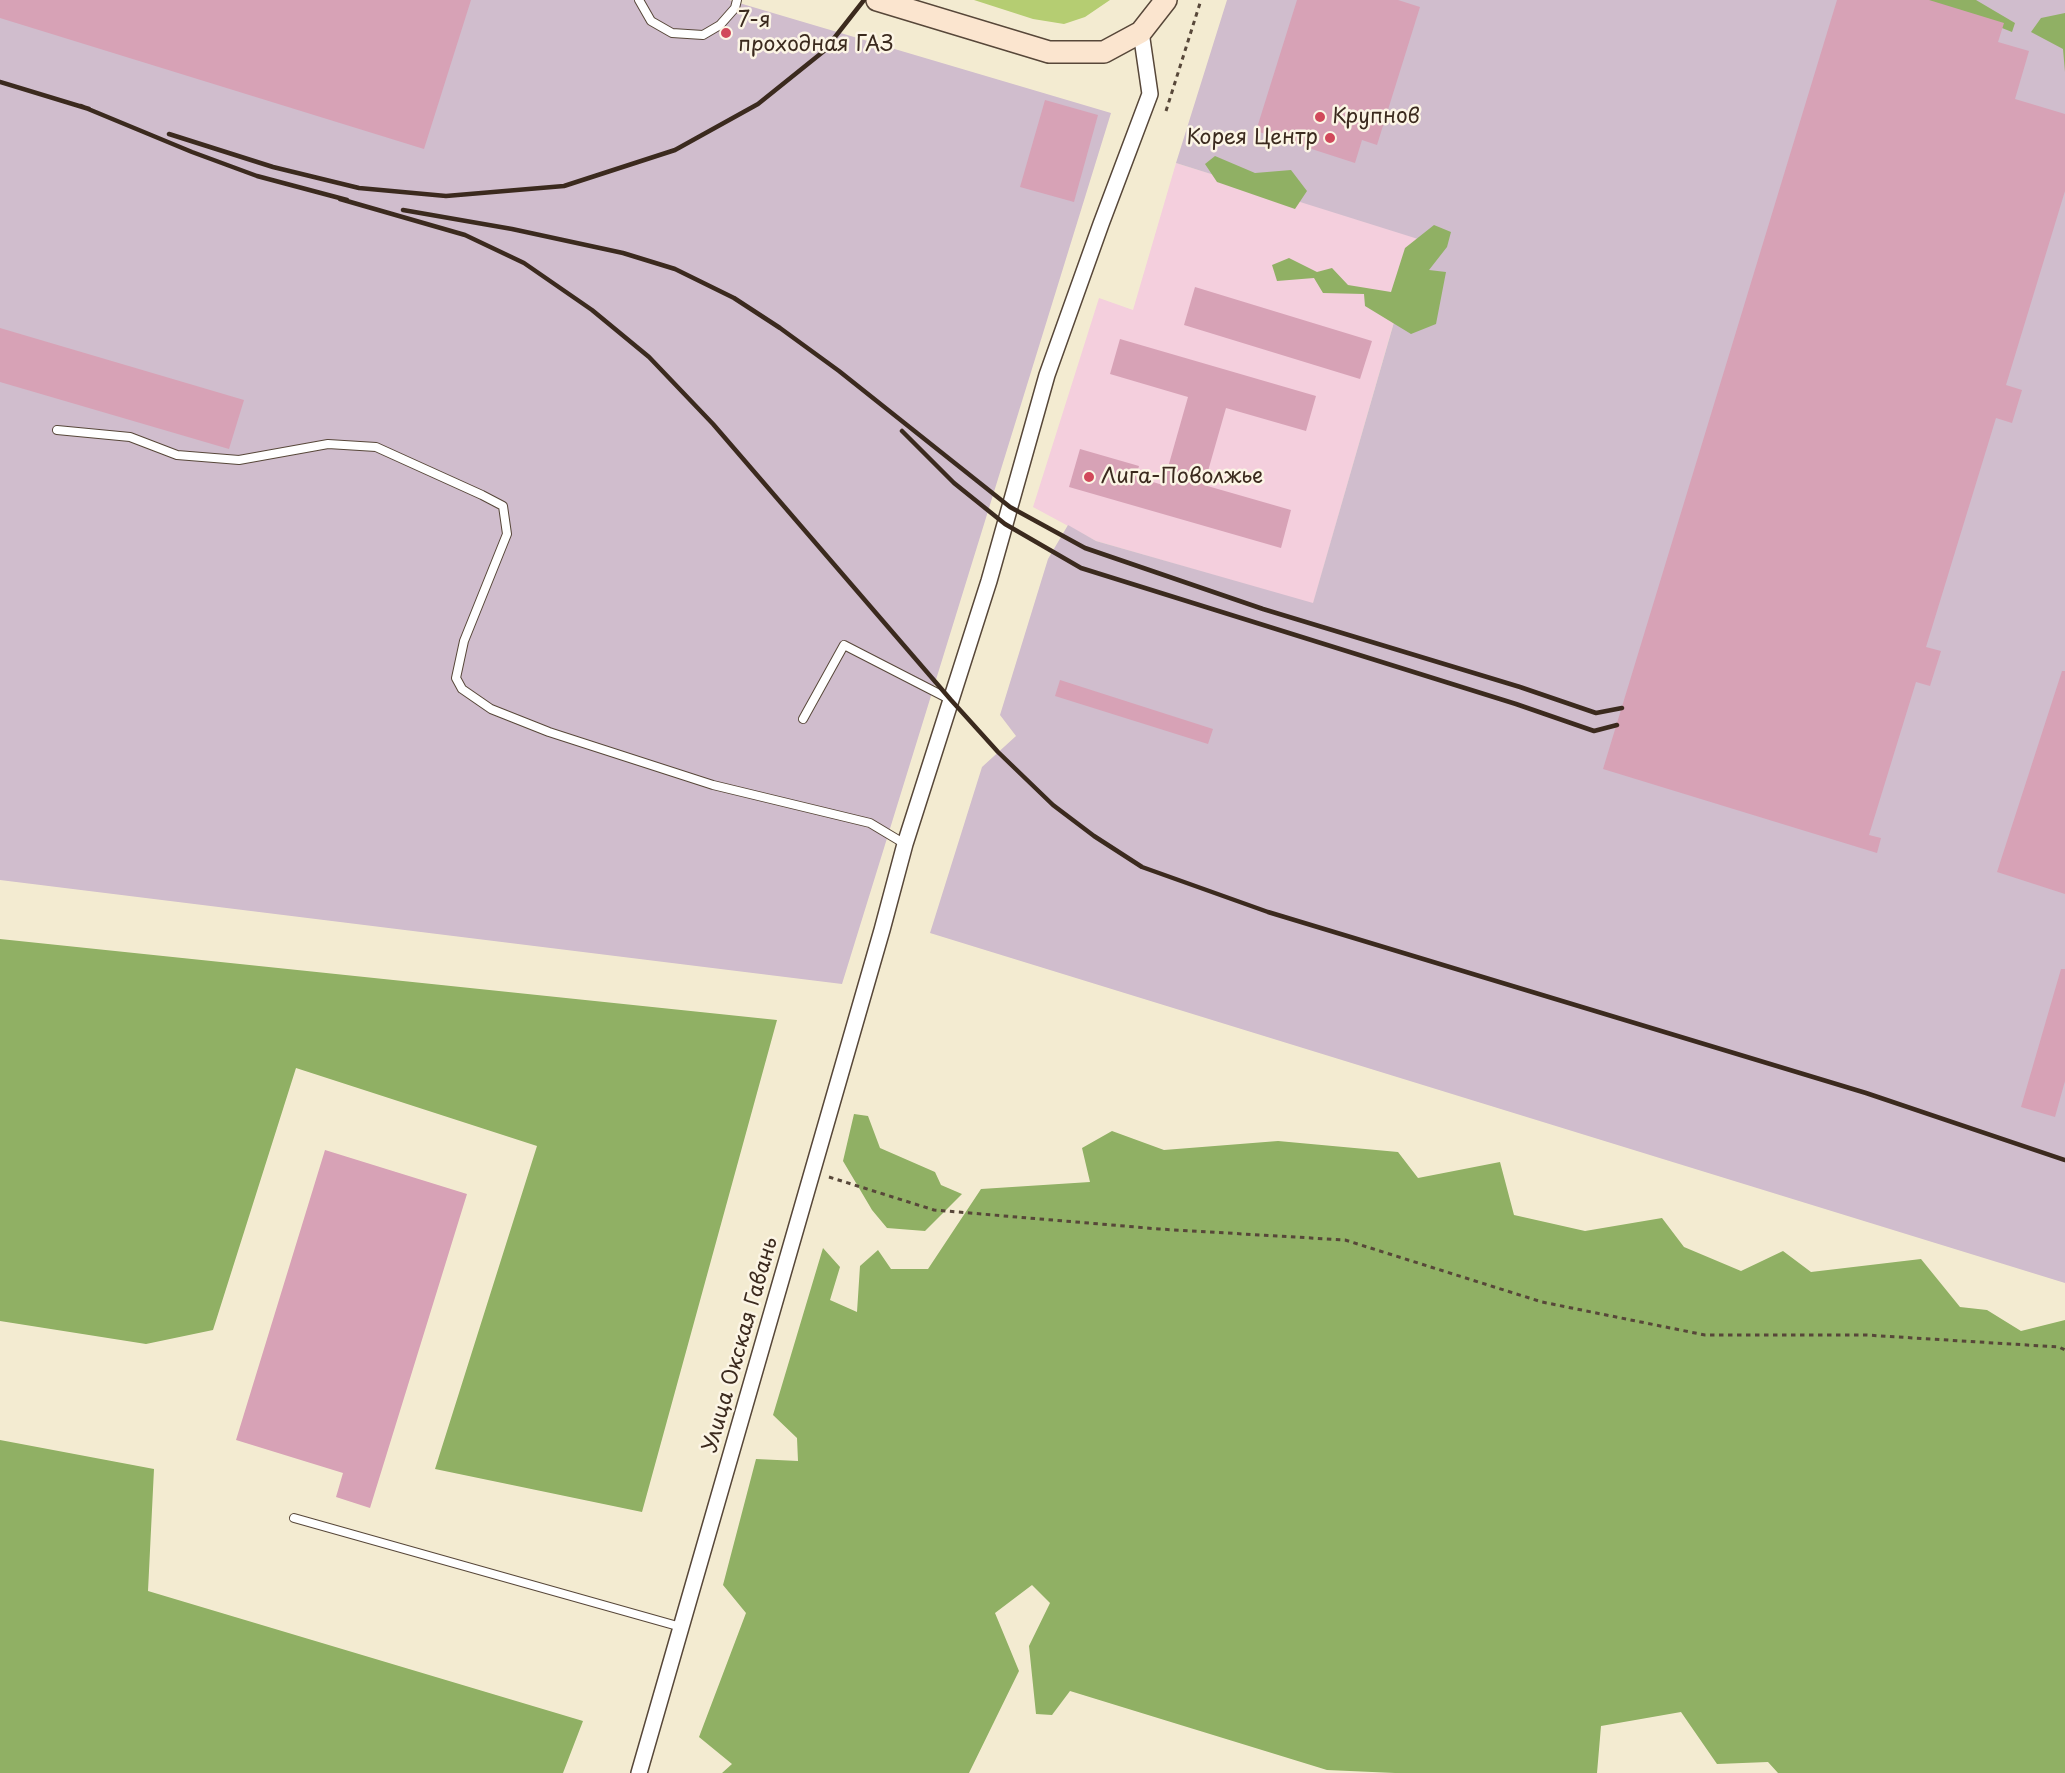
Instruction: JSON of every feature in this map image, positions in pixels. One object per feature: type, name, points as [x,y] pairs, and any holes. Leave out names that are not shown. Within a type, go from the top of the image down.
[{"type":"street","points":[[877,0],[1049,52],[1104,52],[1142,32],[1166,0]]},
{"type":"street","name":"Улица Окская Гавань","points":[[639,1773],[813,1172],[905,844],[989,581],[1047,375],[1150,93],[1142,32]]},
{"type":"lane","points":[[639,0],[651,21],[672,33],[703,35],[720,25],[735,8],[737,0]]},
{"type":"lane","points":[[57,430],[130,437],[177,455],[239,460],[328,444],[376,447],[482,495],[503,506],[507,534],[464,640],[456,678],[462,689],[491,709],[549,732],[713,785],[870,823],[905,844]]},
{"type":"lane","points":[[803,720],[844,645],[951,700]]},
{"type":"lane","points":[[294,1518],[681,1627]]},
{"type":"path","points":[[1166,111],[1201,0]]},
{"type":"path","points":[[813,1172],[934,1210],[1159,1229],[1345,1240],[1542,1302],[1705,1335],[1866,1335],[2059,1347],[2065,1350]]},
{"type":"shaded area","points":[[0,0],[729,0],[1111,113],[842,984],[0,880]]},
{"type":"shaded area","points":[[1227,0],[2065,0],[2065,1283],[930,933],[982,767],[1016,736],[1000,715],[1048,559],[1068,525],[1096,541],[1313,603],[1418,239],[1176,163]]},
{"type":"shaded area","points":[[1176,163],[1418,238],[1313,604],[1096,541],[1033,507],[1099,298],[1133,310]]},
{"type":"green space","points":[[974,0],[1110,0],[1085,17],[1064,24],[1033,19]]},
{"type":"green space","points":[[1922,0],[1976,0],[2015,23],[2012,32]]},
{"type":"green space","points":[[2065,13],[2065,72],[2063,49],[2031,32],[2041,18]]},
{"type":"green space","points":[[1215,156],[1255,173],[1291,170],[1307,191],[1295,209],[1217,182],[1205,164]]},
{"type":"green space","points":[[1434,225],[1451,232],[1447,247],[1429,270],[1446,272],[1436,324],[1411,334],[1365,306],[1364,294],[1323,293],[1314,278],[1277,281],[1272,265],[1289,258],[1317,272],[1332,268],[1348,285],[1391,292],[1405,248]]},
{"type":"green space","points":[[0,939],[777,1020],[642,1512],[435,1469],[537,1146],[296,1068],[213,1330],[146,1344],[0,1321]]},
{"type":"green space","points":[[854,1114],[868,1116],[880,1148],[935,1172],[941,1185],[962,1194],[925,1231],[887,1228],[872,1210],[843,1161]]},
{"type":"green space","points":[[1112,1131],[1164,1150],[1278,1141],[1398,1152],[1418,1178],[1500,1162],[1514,1215],[1585,1231],[1662,1218],[1684,1247],[1741,1271],[1783,1251],[1811,1272],[1921,1259],[1960,1307],[1987,1310],[2021,1331],[2065,1320],[2065,1773],[1778,1773],[1768,1762],[1717,1764],[1681,1712],[1601,1726],[1597,1773],[1395,1773],[1327,1770],[1070,1691],[1052,1715],[1036,1714],[1029,1646],[1050,1603],[1032,1585],[995,1613],[1019,1671],[969,1773],[722,1773],[732,1764],[699,1737],[746,1613],[723,1585],[756,1459],[798,1461],[797,1438],[773,1415],[823,1248],[840,1267],[830,1300],[857,1312],[860,1266],[878,1250],[891,1269],[928,1269],[981,1189],[1090,1182],[1082,1148]]},
{"type":"green space","points":[[0,1440],[154,1469],[148,1591],[583,1721],[563,1773],[0,1773]]},
{"type":"building","points":[[0,0],[471,0],[424,149],[0,18]]},
{"type":"building","points":[[1297,0],[1398,0],[1420,7],[1377,145],[1362,140],[1355,163],[1256,131]]},
{"type":"building","points":[[1837,0],[1929,0],[2004,23],[1998,42],[2029,51],[2015,99],[2065,114],[2065,191],[2006,385],[2022,390],[2012,423],[1996,418],[1926,647],[1941,651],[1930,686],[1916,682],[1869,835],[1881,838],[1877,853],[1603,769]]},
{"type":"building","points":[[1045,100],[1098,115],[1074,202],[1020,187]]},
{"type":"building","points":[[1195,287],[1372,341],[1360,379],[1184,325]]},
{"type":"building","points":[[0,328],[244,400],[229,449],[0,382]]},
{"type":"building","points":[[1120,339],[1316,396],[1306,431],[1226,408],[1204,485],[1291,510],[1281,548],[1069,487],[1080,449],[1139,466],[1136,477],[1163,485],[1188,397],[1110,374]]},
{"type":"building","points":[[2062,671],[2065,671],[2065,894],[1997,872]]},
{"type":"building","points":[[1060,680],[1213,729],[1208,744],[1055,696]]},
{"type":"building","points":[[2061,969],[2065,969],[2065,1081],[2055,1117],[2021,1107]]},
{"type":"building","points":[[325,1150],[467,1194],[370,1508],[336,1497],[343,1473],[236,1440]]},
{"type":"railway","points":[[169,134],[273,167],[359,188],[446,196],[564,186],[675,150],[758,104],[824,51],[864,0]]},
{"type":"railway","points":[[0,82],[89,109]]},
{"type":"railway","points":[[81,106],[257,176],[347,200]]},
{"type":"railway","points":[[340,199],[465,235],[524,263],[592,310],[649,357],[713,424],[998,752],[1053,805],[1094,836],[1142,867],[1268,912],[1866,1093],[2065,1160]]},
{"type":"railway","points":[[403,210],[512,229],[623,253],[675,269],[734,298],[839,371],[1010,507],[1085,548],[1263,609],[1520,687],[1596,713],[1622,708]]},
{"type":"railway","points":[[902,431],[954,483],[1005,524],[1081,568],[1516,704],[1594,731],[1617,725]]},
{"type":"place","name":"7-я проходная ГАЗ","points":[[726,33]]},
{"type":"place","name":"Крупнов","points":[[1320,117]]},
{"type":"place","name":"Корея Центр","points":[[1330,138]]},
{"type":"place","name":"Лига-Поволжье","points":[[1089,477]]}]
